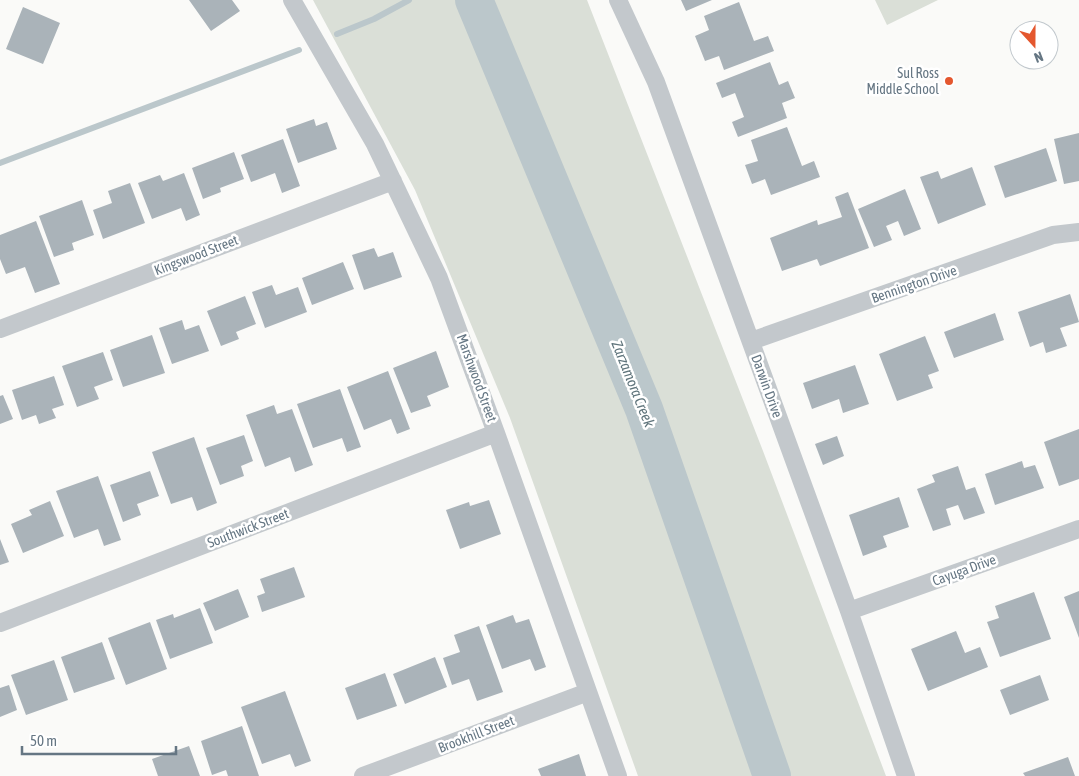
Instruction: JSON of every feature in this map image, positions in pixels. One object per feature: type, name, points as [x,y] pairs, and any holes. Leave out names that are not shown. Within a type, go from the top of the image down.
[{"type":"street","name":"Marshwood Street","points":[[292,0],[375,144],[439,278],[618,776]]},
{"type":"street","name":"Darwin Drive","points":[[618,0],[656,82],[849,611],[906,776]]},
{"type":"street","name":"Kingswood Street","points":[[0,330],[393,181]]},
{"type":"street","name":"Bennington Drive","points":[[751,341],[1053,235],[1079,232]]},
{"type":"street","name":"Southwick Street","points":[[0,622],[496,433]]},
{"type":"street","name":"Cayuga Drive","points":[[849,611],[1079,529]]},
{"type":"street","name":"Brookhill Street","points":[[364,776],[588,692]]},
{"type":"shaded area","points":[[313,0],[587,0],[763,451],[886,776],[638,776],[510,418],[415,190]]},
{"type":"shaded area","points":[[875,0],[938,0],[887,25]]},
{"type":"building","points":[[189,0],[232,0],[240,11],[211,31]]},
{"type":"building","points":[[681,0],[712,0],[686,11]]},
{"type":"building","points":[[739,2],[754,41],[768,36],[774,51],[724,70],[719,56],[705,61],[695,36],[709,30],[704,16]]},
{"type":"building","points":[[23,7],[60,23],[43,64],[6,49]]},
{"type":"building","points":[[770,62],[779,85],[788,81],[795,98],[782,103],[787,118],[738,137],[732,122],[744,117],[735,93],[722,98],[716,83]]},
{"type":"building","points":[[314,119],[316,126],[327,122],[337,149],[298,163],[286,129]]},
{"type":"building","points":[[787,127],[802,166],[814,161],[820,177],[771,195],[765,179],[752,184],[745,165],[758,161],[751,140]]},
{"type":"building","points":[[1079,133],[1079,181],[1064,184],[1054,139]]},
{"type":"building","points":[[283,139],[300,186],[282,193],[275,173],[251,182],[241,155]]},
{"type":"building","points":[[1046,148],[1057,181],[1005,198],[994,166]]},
{"type":"building","points":[[234,152],[244,179],[220,188],[221,192],[203,199],[192,168]]},
{"type":"building","points":[[972,167],[986,205],[938,224],[920,177],[938,171],[941,179]]},
{"type":"building","points":[[184,173],[200,215],[186,221],[181,208],[152,219],[138,183],[160,175],[163,181]]},
{"type":"building","points":[[130,183],[145,223],[103,239],[93,210],[112,203],[108,191]]},
{"type":"building","points":[[905,189],[921,229],[904,236],[898,221],[886,226],[892,240],[874,247],[858,209]]},
{"type":"building","points":[[848,192],[869,248],[820,266],[817,259],[782,271],[770,238],[817,220],[818,225],[842,217],[835,197]]},
{"type":"building","points":[[82,200],[94,235],[72,243],[74,250],[54,257],[39,216]]},
{"type":"building","points":[[36,221],[60,284],[35,293],[25,267],[6,274],[0,259],[0,235]]},
{"type":"building","points":[[374,248],[378,257],[393,252],[402,277],[364,290],[352,255]]},
{"type":"building","points":[[343,262],[354,289],[312,305],[302,278]]},
{"type":"building","points":[[272,285],[276,295],[298,287],[307,312],[265,328],[252,292]]},
{"type":"building","points":[[1070,294],[1079,322],[1060,328],[1067,346],[1046,353],[1043,342],[1030,347],[1018,312]]},
{"type":"building","points":[[245,296],[256,324],[236,332],[239,339],[221,346],[207,311]]},
{"type":"building","points":[[995,313],[1004,340],[954,358],[944,332]]},
{"type":"building","points":[[182,320],[185,330],[199,325],[209,351],[172,364],[159,328]]},
{"type":"building","points":[[152,335],[165,373],[123,387],[110,350]]},
{"type":"building","points":[[925,336],[939,371],[928,375],[933,388],[897,401],[879,354]]},
{"type":"building","points":[[436,351],[449,387],[427,396],[431,406],[411,413],[393,368]]},
{"type":"building","points":[[103,352],[113,380],[94,387],[99,399],[77,407],[62,366]]},
{"type":"building","points":[[855,365],[869,404],[843,413],[839,399],[812,409],[803,383]]},
{"type":"building","points":[[388,371],[410,429],[397,434],[391,419],[364,430],[347,387]]},
{"type":"building","points":[[54,376],[64,405],[52,409],[56,418],[39,424],[36,415],[22,420],[12,390]]},
{"type":"building","points":[[340,389],[361,447],[347,452],[342,438],[313,448],[297,404]]},
{"type":"building","points":[[3,395],[13,419],[0,424],[0,396]]},
{"type":"building","points":[[274,405],[277,414],[292,409],[313,465],[295,472],[290,457],[265,467],[246,415]]},
{"type":"building","points":[[1079,429],[1079,479],[1059,486],[1044,442]]},
{"type":"building","points":[[244,435],[253,461],[241,466],[244,476],[220,485],[206,448]]},
{"type":"building","points":[[837,436],[844,456],[823,465],[815,444]]},
{"type":"building","points":[[194,437],[217,503],[197,511],[192,497],[171,504],[152,452]]},
{"type":"building","points":[[1022,461],[1024,468],[1035,465],[1044,488],[995,505],[985,474]]},
{"type":"building","points":[[958,466],[966,490],[975,487],[985,513],[964,520],[958,505],[946,509],[951,525],[933,531],[917,489],[935,482],[932,475]]},
{"type":"building","points":[[150,471],[159,496],[137,504],[141,515],[123,522],[110,485]]},
{"type":"building","points":[[98,476],[121,540],[104,546],[98,529],[74,538],[56,491]]},
{"type":"building","points":[[899,497],[909,527],[883,536],[887,547],[863,556],[849,515]]},
{"type":"building","points":[[489,500],[501,534],[460,549],[446,510],[469,502],[470,506]]},
{"type":"building","points":[[50,501],[64,536],[23,553],[11,524],[32,515],[29,510]]},
{"type":"building","points":[[0,539],[9,562],[0,565]]},
{"type":"building","points":[[294,567],[305,597],[262,612],[257,596],[265,593],[260,579]]},
{"type":"building","points":[[238,589],[249,617],[215,631],[203,603]]},
{"type":"building","points":[[1079,591],[1079,638],[1064,597]]},
{"type":"building","points":[[1034,592],[1051,639],[1000,657],[987,622],[999,618],[995,606]]},
{"type":"building","points":[[200,608],[213,643],[170,659],[156,620],[173,614],[174,618]]},
{"type":"building","points":[[513,615],[516,623],[529,619],[546,667],[535,671],[530,659],[502,669],[486,625]]},
{"type":"building","points":[[150,622],[167,669],[126,685],[108,638]]},
{"type":"building","points":[[479,626],[503,692],[477,701],[469,679],[452,685],[443,658],[460,652],[454,635]]},
{"type":"building","points":[[956,631],[965,653],[980,647],[988,667],[928,691],[911,649]]},
{"type":"building","points":[[102,642],[115,679],[74,693],[61,657]]},
{"type":"building","points":[[435,657],[447,687],[405,704],[393,674]]},
{"type":"building","points":[[54,660],[68,700],[26,715],[11,675]]},
{"type":"building","points":[[385,673],[397,706],[357,720],[345,688]]},
{"type":"building","points":[[1040,675],[1049,700],[1010,715],[1000,690]]},
{"type":"building","points":[[9,685],[17,710],[0,717],[0,688]]},
{"type":"building","points":[[285,691],[311,761],[295,767],[290,754],[262,764],[241,707]]},
{"type":"building","points":[[242,726],[259,776],[228,776],[226,770],[212,775],[201,741]]},
{"type":"building","points":[[189,746],[200,776],[158,776],[152,759]]},
{"type":"building","points":[[579,754],[586,776],[541,776],[538,769]]},
{"type":"building","points":[[1068,757],[1075,776],[1025,776],[1023,773]]},
{"type":"waterway","points":[[337,34],[374,19],[409,0]]},
{"type":"waterway","name":"Zarzamora Creek","points":[[474,0],[644,409],[772,776]]},
{"type":"waterway","points":[[0,163],[299,50]]},
{"type":"place","name":"Sul Ross Middle School","points":[[949,81]]}]
